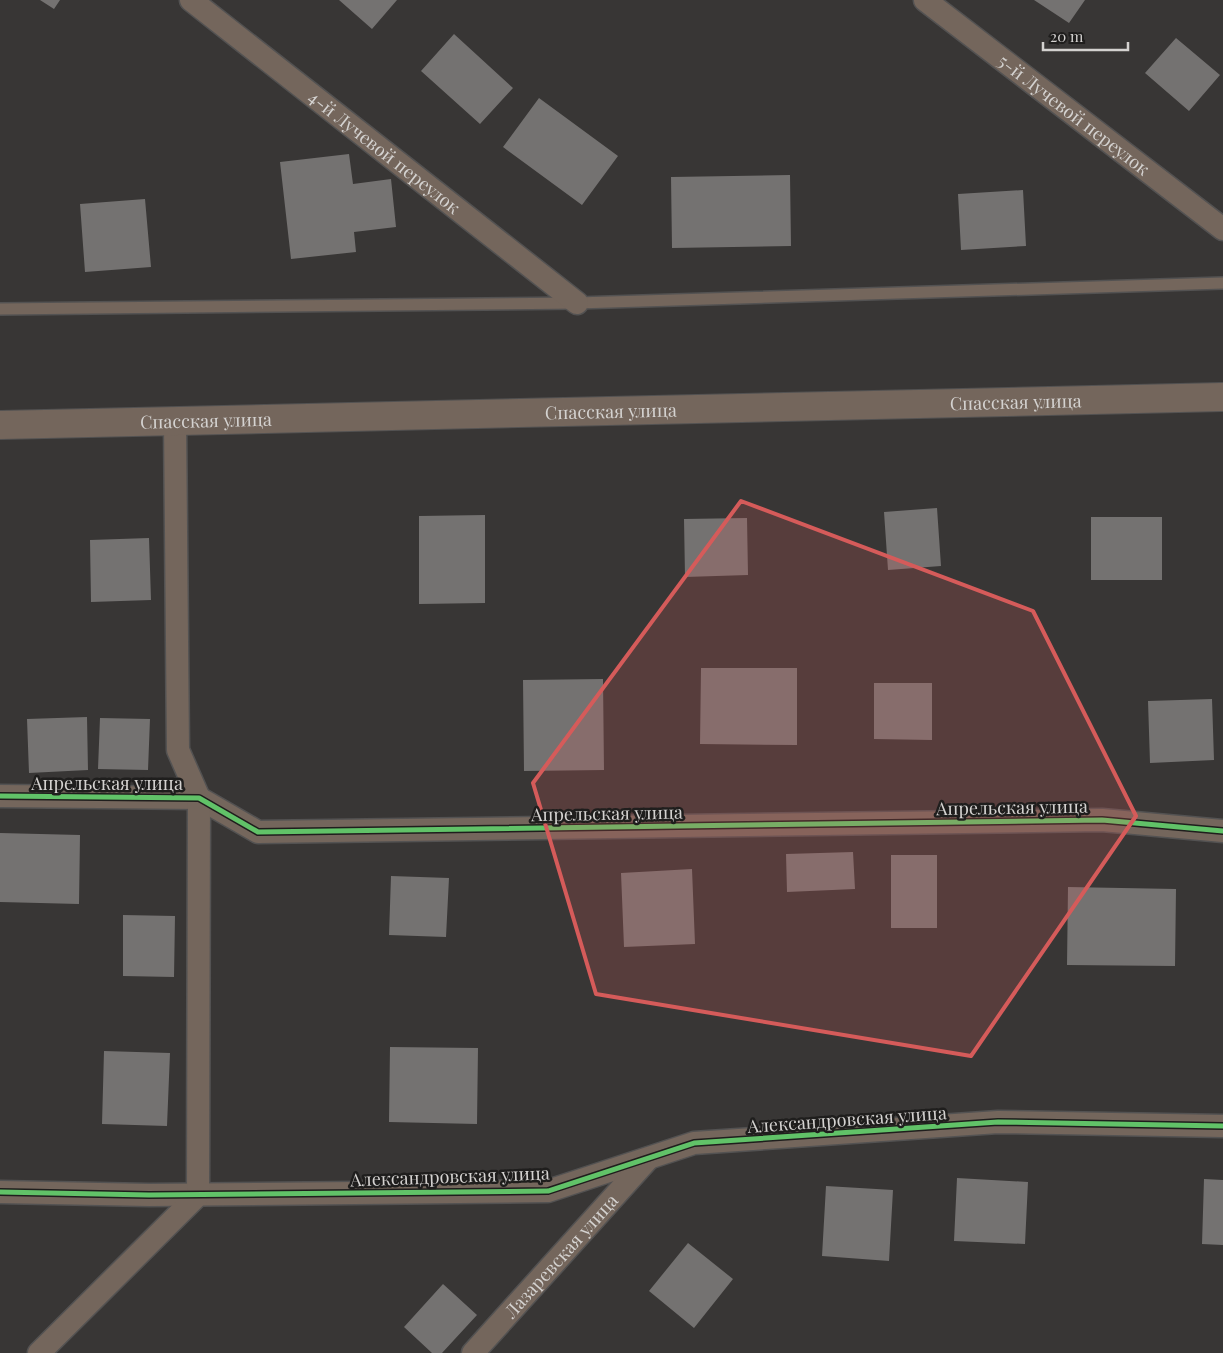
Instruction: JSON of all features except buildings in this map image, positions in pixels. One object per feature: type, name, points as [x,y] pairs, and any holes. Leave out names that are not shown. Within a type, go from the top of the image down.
[{"type":"street","name":"4-й Лучевой переулок","points":[[191,0],[578,303]]},
{"type":"street","name":"5-й Лучевой переулок","points":[[925,0],[1223,230]]},
{"type":"street","name":"Спасская улица","points":[[0,425],[1223,397]]},
{"type":"street","points":[[39,1353],[198,1195],[199,798],[178,750],[175,421]]},
{"type":"street","name":"Апрельская улица","points":[[0,796],[199,798],[258,832],[1102,820],[1223,831]]},
{"type":"street","name":"Александровская улица","points":[[0,1192],[198,1195],[548,1191],[694,1143],[998,1122],[1223,1126]]},
{"type":"street","name":"Лазаревская улица","points":[[473,1353],[648,1158]]},
{"type":"lane","points":[[0,310],[578,303],[1223,283]]},
{"type":"highlighted area","points":[[741,501],[1033,611],[1136,816],[971,1056],[596,994],[533,783]]},
{"type":"cycle path","points":[[0,796],[199,798],[258,832],[1102,820],[1223,831]]},
{"type":"cycle path","points":[[0,1192],[149,1195],[548,1191],[694,1143],[998,1122],[1223,1126]]}]
